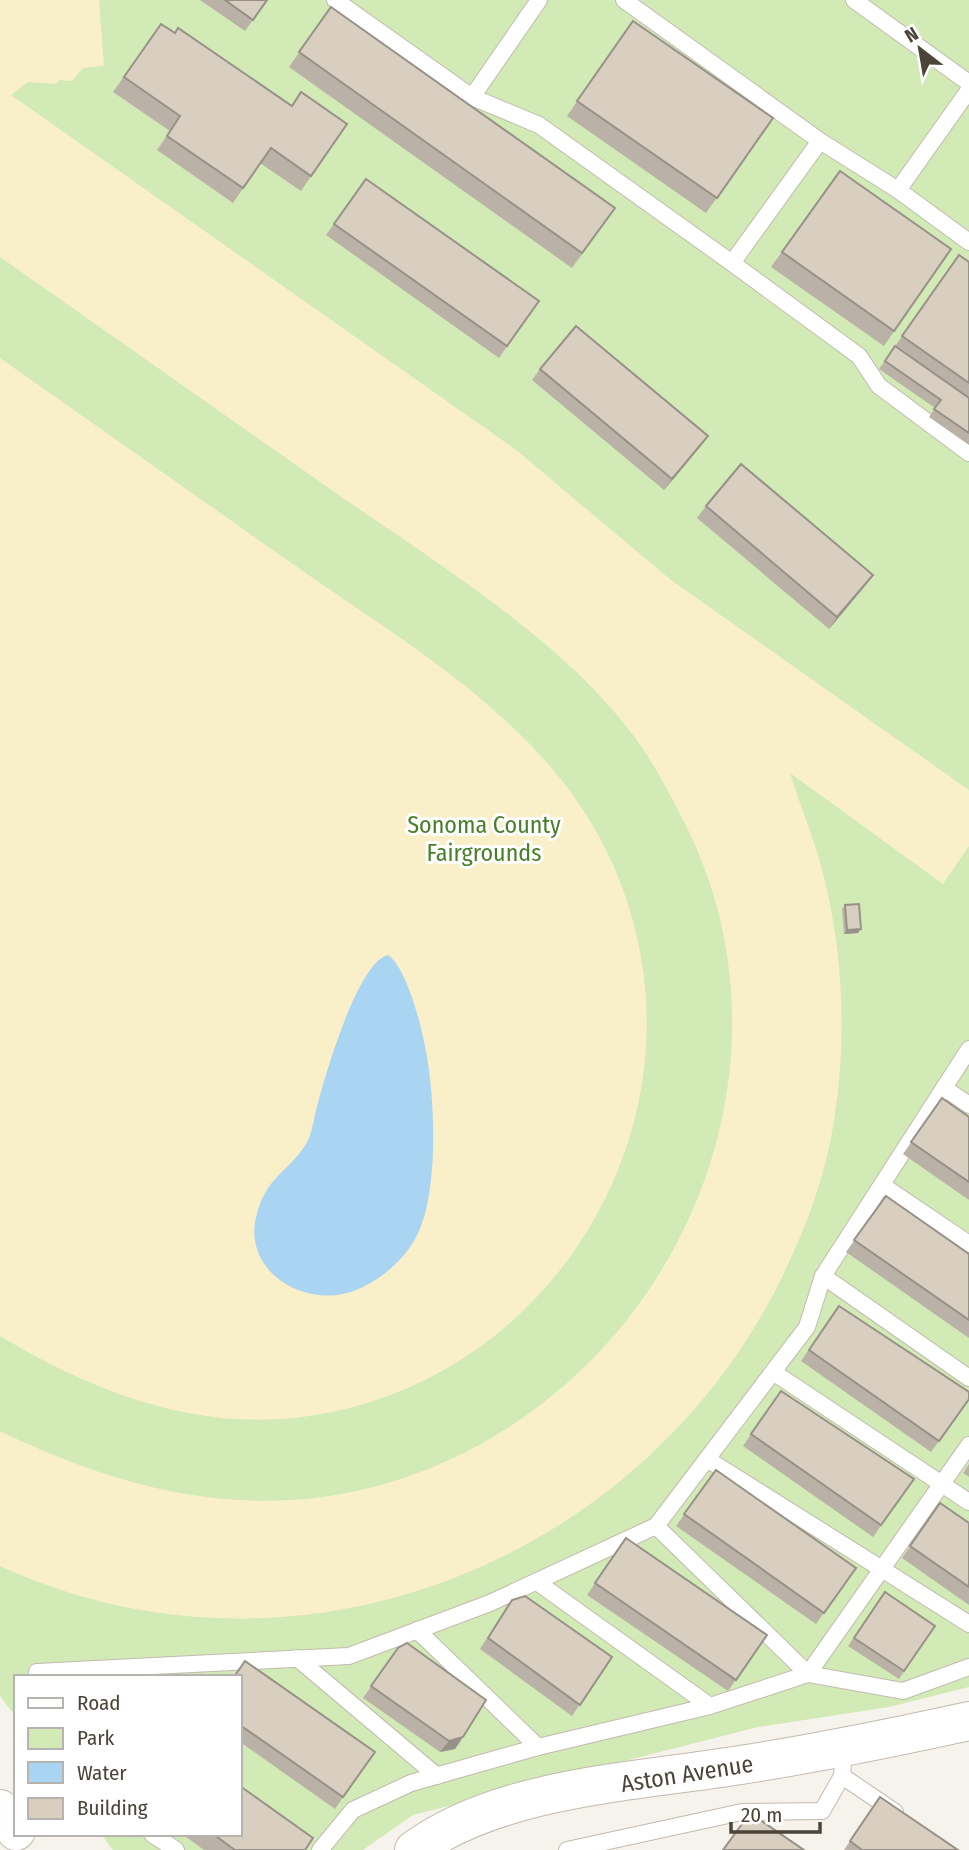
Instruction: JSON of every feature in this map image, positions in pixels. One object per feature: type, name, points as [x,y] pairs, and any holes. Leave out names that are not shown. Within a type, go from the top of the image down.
[{"type":"street","name":"Aston Avenue","points":[[414,1850],[444,1831],[495,1808],[545,1796],[843,1762],[969,1721]]},
{"type":"street","points":[[0,1809],[14,1828]]},
{"type":"street","points":[[20,1836],[32,1850]]},
{"type":"lane","points":[[335,0],[472,97],[539,125],[859,356],[879,386],[969,453]]},
{"type":"lane","points":[[472,97],[539,0]]},
{"type":"lane","points":[[624,0],[820,141],[898,190],[969,242]]},
{"type":"lane","points":[[854,0],[969,83]]},
{"type":"lane","points":[[898,190],[969,90]]},
{"type":"lane","points":[[732,263],[820,141]]},
{"type":"lane","points":[[36,1675],[37,1672],[86,1673],[349,1656],[537,1582],[656,1526],[807,1327],[823,1276],[969,1049]]},
{"type":"lane","points":[[944,1088],[969,1105]]},
{"type":"lane","points":[[881,1185],[969,1244]]},
{"type":"lane","points":[[823,1276],[969,1378]]},
{"type":"lane","points":[[772,1373],[969,1502]]},
{"type":"lane","points":[[808,1674],[969,1445]]},
{"type":"lane","points":[[707,1459],[969,1624]]},
{"type":"lane","points":[[656,1526],[808,1674]]},
{"type":"lane","points":[[537,1582],[710,1706]]},
{"type":"lane","points":[[417,1630],[538,1747]]},
{"type":"lane","points":[[298,1658],[437,1776]]},
{"type":"lane","points":[[318,1846],[353,1810],[411,1783],[538,1747],[710,1706],[808,1674],[903,1691],[969,1667]]},
{"type":"lane","points":[[567,1850],[742,1812],[822,1811],[843,1762],[906,1820]]},
{"type":"lane","points":[[742,1812],[764,1827]]},
{"type":"lane","points":[[155,1836],[176,1850]]},
{"type":"lane","points":[[619,1839],[635,1850]]},
{"type":"green space","name":"Sonoma County Fairgrounds","points":[[0,0],[969,0],[969,1687],[889,1707],[758,1727],[413,1815],[363,1850],[113,1850],[102,1836],[242,1836],[242,1675],[14,1675],[14,1714],[0,1696]]},
{"type":"sand","points":[[0,0],[99,0],[104,66],[83,68],[72,81],[59,80],[56,84],[28,82],[11,95],[515,449],[671,580],[969,790],[969,846],[943,884],[790,773],[820,860],[833,919],[840,976],[842,1034],[838,1092],[825,1165],[794,1251],[775,1291],[712,1388],[633,1470],[542,1535],[442,1583],[334,1611],[223,1618],[110,1604],[0,1566],[0,1431],[92,1470],[186,1494],[234,1500],[331,1496],[381,1485],[481,1444],[567,1383],[637,1307],[689,1218],[722,1120],[732,1017],[719,913],[679,812],[653,765],[605,701],[570,666],[490,600],[0,257]]},
{"type":"sand","points":[[0,358],[466,687],[507,722],[545,760],[578,802],[605,848],[638,943],[646,1039],[631,1132],[595,1219],[539,1294],[467,1356],[381,1398],[282,1419],[244,1420],[207,1416],[170,1409],[100,1387],[0,1336]]},
{"type":"water","points":[[388,955],[402,973],[408,987],[427,1057],[433,1124],[428,1200],[415,1239],[390,1269],[356,1290],[337,1295],[318,1295],[283,1282],[269,1270],[259,1255],[255,1237],[256,1217],[260,1203],[271,1184],[299,1154],[308,1140],[328,1068],[345,1020],[366,977],[377,962]]},
{"type":"building","points":[[225,0],[267,0],[253,20]]},
{"type":"building","points":[[331,7],[615,208],[582,253],[299,52]]},
{"type":"building","points":[[633,21],[773,118],[717,198],[577,101]]},
{"type":"building","points":[[161,24],[175,33],[178,28],[292,106],[301,92],[347,124],[311,176],[271,148],[243,188],[167,136],[180,116],[124,77]]},
{"type":"building","points":[[840,171],[951,249],[894,331],[782,252]]},
{"type":"building","points":[[366,179],[539,301],[507,346],[334,224]]},
{"type":"building","points":[[959,255],[969,262],[969,383],[902,336]]},
{"type":"building","points":[[576,326],[708,436],[672,479],[540,369]]},
{"type":"building","points":[[895,346],[969,398],[969,433],[934,409],[941,400],[885,361]]},
{"type":"building","points":[[741,464],[873,575],[837,617],[706,506]]},
{"type":"building","points":[[859,904],[861,929],[847,930],[845,905]]},
{"type":"building","points":[[942,1098],[969,1117],[969,1182],[911,1142]]},
{"type":"building","points":[[886,1196],[969,1254],[969,1320],[854,1240]]},
{"type":"building","points":[[839,1306],[969,1392],[969,1399],[939,1441],[809,1350]]},
{"type":"building","points":[[781,1391],[914,1479],[881,1525],[751,1434]]},
{"type":"building","points":[[716,1470],[856,1568],[824,1613],[684,1514]]},
{"type":"building","points":[[940,1503],[969,1523],[969,1587],[910,1546]]},
{"type":"building","points":[[626,1538],[767,1635],[736,1680],[595,1583]]},
{"type":"building","points":[[885,1592],[935,1626],[904,1671],[854,1638]]},
{"type":"building","points":[[525,1596],[612,1657],[580,1705],[488,1638],[512,1600]]},
{"type":"building","points":[[407,1643],[486,1700],[463,1737],[449,1741],[371,1686],[398,1648]]},
{"type":"building","points":[[245,1661],[375,1752],[343,1797],[242,1726],[242,1675],[235,1675]]},
{"type":"building","points":[[242,1787],[313,1838],[305,1850],[235,1850],[216,1836],[242,1836]]},
{"type":"building","points":[[880,1797],[958,1850],[862,1850],[850,1841]]},
{"type":"building","points":[[750,1813],[804,1850],[723,1850]]}]
